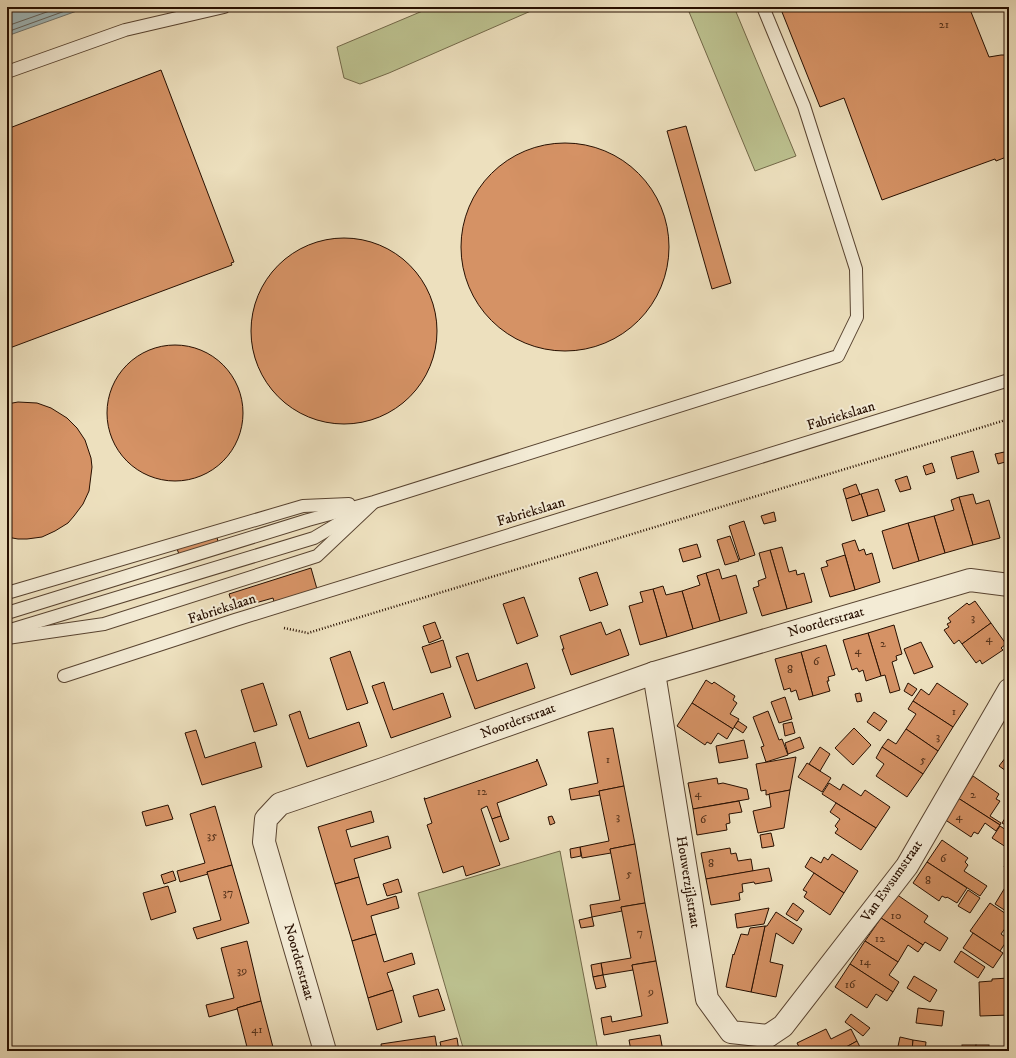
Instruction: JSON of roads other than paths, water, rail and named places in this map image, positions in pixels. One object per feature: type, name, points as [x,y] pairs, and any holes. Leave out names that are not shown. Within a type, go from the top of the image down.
[{"type":"street","name":"Noorderstraat","points":[[325,1051],[264,842],[266,820],[280,804],[654,673],[970,580],[1009,585]]},
{"type":"street","name":"Houwerzijlstraat","points":[[654,673],[707,999],[731,1032],[769,1044]]},
{"type":"street","name":"Van Ewsumstraat","points":[[769,1044],[906,866],[1009,690]]},
{"type":"lane","points":[[7,72],[125,30],[224,7]]},
{"type":"lane","points":[[7,613],[300,522],[374,502],[838,356],[858,317],[856,269],[804,106],[763,7]]},
{"type":"lane","name":"Fabriekslaan","points":[[64,676],[235,620],[1009,380]]},
{"type":"lane","points":[[7,593],[303,506],[374,502]]},
{"type":"lane","points":[[7,631],[314,538],[374,502]]},
{"type":"lane","points":[[7,638],[104,624],[317,556],[374,502]]},
{"type":"water","points":[[7,7],[88,7],[7,36]]}]
